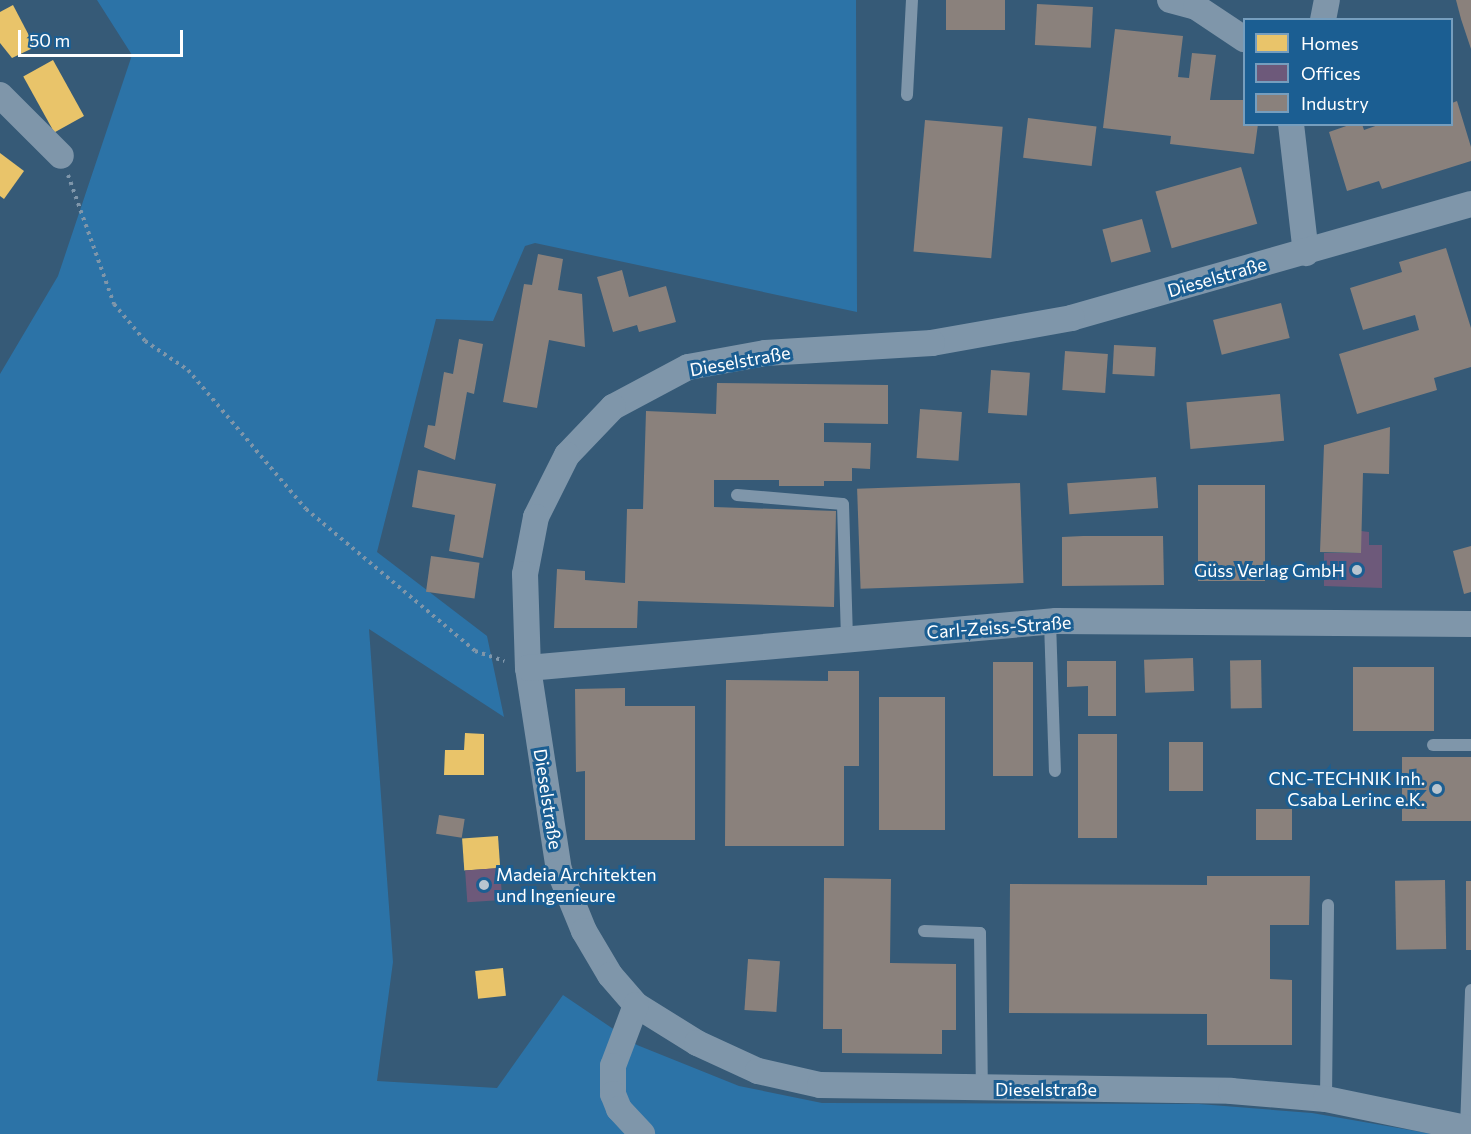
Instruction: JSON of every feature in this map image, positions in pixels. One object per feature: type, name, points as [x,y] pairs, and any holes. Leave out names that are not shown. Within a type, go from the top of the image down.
[{"type":"street","points":[[1170,0],[1196,4],[1243,38]]},
{"type":"street","points":[[1324,18],[1328,0]]},
{"type":"street","points":[[0,95],[61,156]]},
{"type":"street","points":[[1291,126],[1305,253]]},
{"type":"street","name":"Dieselstraße","points":[[1468,1129],[1326,1099],[1231,1090],[982,1089],[820,1084],[758,1071],[697,1043],[636,1005],[610,975],[584,931],[559,870],[528,668],[525,574],[536,517],[567,455],[622,402],[688,367],[765,353],[932,343],[1072,318],[1471,204]]},
{"type":"street","name":"Carl-Zeiss-Straße","points":[[528,668],[1050,622],[1471,624]]},
{"type":"street","points":[[636,1005],[618,1050],[612,1094],[619,1109],[642,1134]]},
{"type":"lane","points":[[907,95],[912,0]]},
{"type":"lane","points":[[737,495],[843,504],[847,639]]},
{"type":"lane","points":[[1050,622],[1055,771]]},
{"type":"lane","points":[[1433,745],[1471,745]]},
{"type":"lane","points":[[1326,1099],[1328,905]]},
{"type":"lane","points":[[924,931],[980,933],[982,1089]]},
{"type":"lane","points":[[1468,1129],[1471,990]]},
{"type":"path","points":[[61,156],[114,304],[145,340],[188,370],[306,509],[475,651],[528,668]]},
{"type":"shaded area","points":[[97,0],[856,0],[857,312],[535,243],[525,246],[493,321],[436,319],[377,552],[487,636],[504,717],[369,629],[393,962],[377,1081],[497,1088],[563,995],[637,1045],[739,1086],[822,1103],[1199,1104],[1312,1113],[1433,1134],[0,1134],[0,374],[58,276],[132,55]]},
{"type":"building: Homes","points":[[13,5],[35,47],[12,58],[0,43],[0,12]]},
{"type":"building: Homes","points":[[53,60],[84,116],[54,132],[23,76]]},
{"type":"building: Homes","points":[[0,153],[24,171],[4,199],[0,196]]},
{"type":"building: Homes","points":[[465,733],[484,734],[484,775],[444,775],[445,750],[464,750]]},
{"type":"building: Homes","points":[[498,836],[500,868],[464,870],[462,839]]},
{"type":"building: Homes","points":[[503,968],[506,996],[478,999],[475,971]]},
{"type":"building: Offices","points":[[1361,531],[1369,532],[1369,545],[1382,545],[1382,588],[1324,586],[1324,553],[1361,553]]},
{"type":"building: Offices","points":[[500,868],[502,900],[467,902],[465,870]]},
{"type":"building: Industry","points":[[946,0],[1005,0],[1005,30],[946,30]]},
{"type":"building: Industry","points":[[1456,0],[1471,0],[1471,49],[1461,19]]},
{"type":"building: Industry","points":[[1037,4],[1093,7],[1091,48],[1035,45]]},
{"type":"building: Industry","points":[[1115,29],[1183,36],[1178,77],[1189,78],[1192,53],[1216,55],[1210,100],[1243,100],[1243,126],[1258,126],[1254,154],[1170,144],[1171,136],[1103,128]]},
{"type":"building: Industry","points":[[1457,101],[1471,147],[1471,161],[1382,189],[1379,181],[1347,191],[1329,132],[1346,126],[1363,126],[1364,130],[1375,126],[1453,126],[1453,103]]},
{"type":"building: Industry","points":[[1028,118],[1096,126],[1092,166],[1023,158]]},
{"type":"building: Industry","points":[[925,120],[1003,127],[991,258],[913,251]]},
{"type":"building: Industry","points":[[1241,167],[1257,224],[1172,248],[1155,192]]},
{"type":"building: Industry","points":[[1142,219],[1151,252],[1111,262],[1102,230]]},
{"type":"building: Industry","points":[[1446,248],[1471,328],[1471,367],[1434,378],[1437,390],[1357,414],[1339,354],[1419,330],[1415,315],[1363,330],[1350,288],[1402,272],[1399,262]]},
{"type":"building: Industry","points":[[538,254],[563,259],[558,290],[582,294],[585,347],[549,340],[537,408],[503,402],[524,284],[532,285]]},
{"type":"building: Industry","points":[[622,270],[629,297],[666,286],[676,322],[639,332],[637,325],[613,332],[597,277]]},
{"type":"building: Industry","points":[[1281,303],[1290,338],[1222,355],[1213,320]]},
{"type":"building: Industry","points":[[459,339],[483,344],[474,394],[467,392],[455,460],[424,447],[428,425],[435,426],[444,372],[453,374]]},
{"type":"building: Industry","points":[[1114,345],[1156,347],[1154,376],[1112,374]]},
{"type":"building: Industry","points":[[1065,351],[1108,354],[1105,393],[1062,390]]},
{"type":"building: Industry","points":[[991,370],[1030,373],[1027,416],[988,413]]},
{"type":"building: Industry","points":[[717,383],[888,385],[888,424],[824,423],[824,442],[871,443],[870,469],[852,468],[852,481],[824,481],[824,486],[779,486],[779,480],[714,480],[714,507],[836,511],[834,607],[638,601],[637,628],[554,628],[557,569],[585,571],[585,580],[625,583],[627,509],[643,509],[646,411],[716,414]]},
{"type":"building: Industry","points":[[1280,394],[1284,441],[1190,449],[1186,402]]},
{"type":"building: Industry","points":[[920,409],[962,412],[958,461],[917,458]]},
{"type":"building: Industry","points":[[1390,427],[1389,474],[1363,473],[1361,553],[1320,552],[1324,445]]},
{"type":"building: Industry","points":[[418,470],[496,484],[483,558],[449,551],[455,515],[412,507]]},
{"type":"building: Industry","points":[[1156,477],[1158,508],[1069,514],[1067,483]]},
{"type":"building: Industry","points":[[1020,483],[1023,583],[861,589],[857,489]]},
{"type":"building: Industry","points":[[1198,485],[1265,485],[1265,581],[1198,581]]},
{"type":"building: Industry","points":[[1163,536],[1164,585],[1062,586],[1062,537]]},
{"type":"building: Industry","points":[[1471,546],[1471,592],[1464,594],[1453,551]]},
{"type":"building: Industry","points":[[431,556],[480,563],[475,598],[426,592]]},
{"type":"building: Industry","points":[[1193,658],[1194,691],[1145,693],[1144,660]]},
{"type":"building: Industry","points":[[1261,660],[1262,708],[1231,709],[1230,661]]},
{"type":"building: Industry","points":[[1067,661],[1116,661],[1116,716],[1088,716],[1088,686],[1067,687]]},
{"type":"building: Industry","points":[[993,662],[1033,662],[1033,776],[993,776]]},
{"type":"building: Industry","points":[[1353,667],[1434,667],[1434,731],[1353,731]]},
{"type":"building: Industry","points":[[828,671],[859,671],[859,766],[844,766],[844,846],[725,846],[726,680],[828,681]]},
{"type":"building: Industry","points":[[625,688],[625,706],[695,706],[695,840],[585,840],[585,771],[576,772],[575,689]]},
{"type":"building: Industry","points":[[879,697],[945,697],[945,830],[879,830]]},
{"type":"building: Industry","points":[[1078,734],[1117,734],[1117,838],[1078,838]]},
{"type":"building: Industry","points":[[1169,742],[1203,742],[1203,791],[1169,791]]},
{"type":"building: Industry","name":"CNC-TECHNIK Inh. Csaba Lerinc e.K.","points":[[1402,757],[1471,757],[1471,821],[1402,821]]},
{"type":"building: Industry","points":[[1256,809],[1292,809],[1292,840],[1256,840]]},
{"type":"building: Industry","points":[[439,815],[465,819],[462,838],[436,834]]},
{"type":"building: Industry","points":[[1207,876],[1310,876],[1309,925],[1270,925],[1270,979],[1292,980],[1292,1045],[1207,1045],[1207,1014],[1009,1013],[1010,884],[1207,885]]},
{"type":"building: Industry","points":[[824,878],[891,879],[890,963],[956,964],[956,1030],[942,1030],[942,1054],[842,1053],[842,1029],[823,1029]]},
{"type":"building: Industry","points":[[1445,880],[1446,949],[1396,950],[1395,881]]},
{"type":"building: Industry","points":[[1466,881],[1471,881],[1471,950],[1466,950]]},
{"type":"building: Industry","points":[[748,959],[780,961],[776,1012],[744,1010]]},
{"type":"place","name":"Güss Verlag GmbH","points":[[1357,570]]},
{"type":"place","name":"CNC-TECHNIK Inh. Csaba Lerinc e.K.","points":[[1437,789]]},
{"type":"place","name":"Madeia Architekten und Ingenieure","points":[[484,885]]}]
